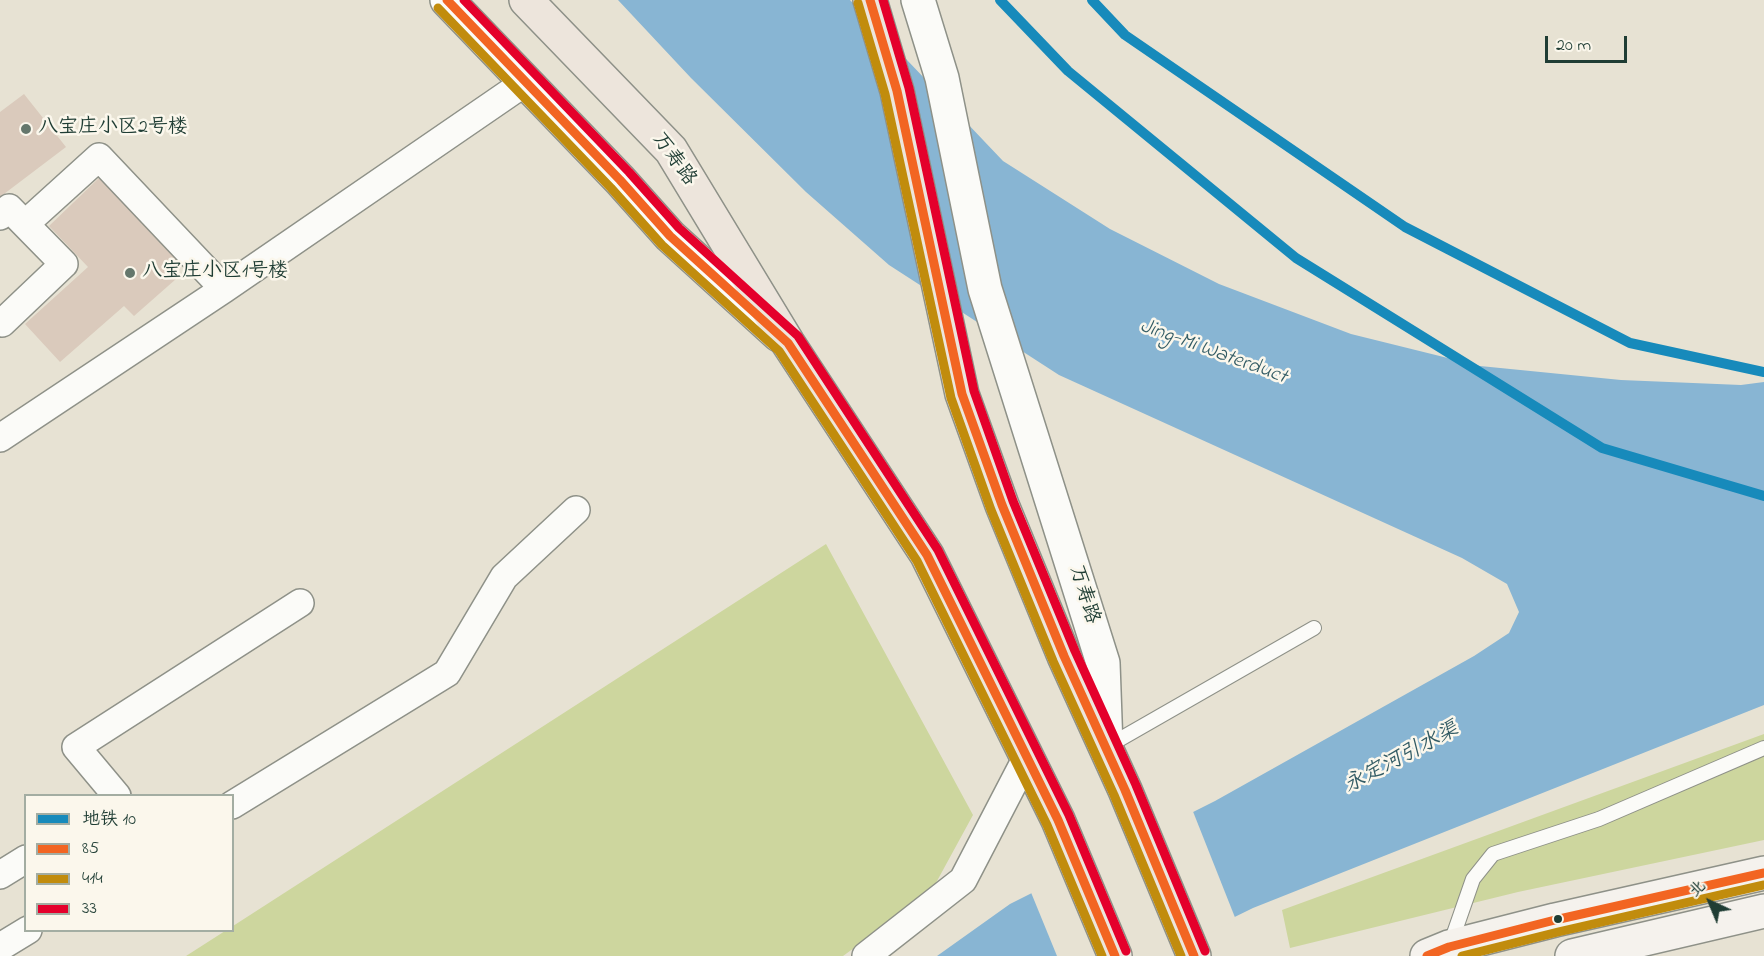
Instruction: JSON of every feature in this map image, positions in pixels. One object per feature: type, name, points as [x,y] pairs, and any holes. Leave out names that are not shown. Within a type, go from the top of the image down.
[{"type":"highway","name":"万寿路","points":[[526,0],[671,150],[788,343],[927,555],[1028,755],[1115,956]]},
{"type":"highway","name":"万寿路","points":[[870,0],[897,91],[962,394],[1006,516],[1194,956]]},
{"type":"main road","points":[[1438,951],[1555,920],[1764,873]]},
{"type":"main road","points":[[1572,956],[1764,911]]},
{"type":"street","name":"万寿路","points":[[447,0],[620,180],[670,236],[788,343]]},
{"type":"street","name":"万寿路","points":[[918,0],[942,78],[985,289],[1103,663],[1106,747]]},
{"type":"street","points":[[0,438],[224,289],[526,81]]},
{"type":"street","points":[[0,321],[2,323],[64,264],[13,220],[99,157],[224,289]]},
{"type":"street","points":[[234,804],[447,673],[504,577],[576,510]]},
{"type":"street","points":[[116,794],[76,747],[300,603]]},
{"type":"street","points":[[866,956],[963,880],[1028,755]]},
{"type":"street","points":[[0,875],[24,860]]},
{"type":"street","points":[[0,948],[25,932]]},
{"type":"lane","points":[[1106,747],[1314,628]]},
{"type":"lane","points":[[1438,951],[1473,879],[1493,854],[1599,819],[1764,748]]},
{"type":"green space","points":[[826,544],[973,815],[931,892],[843,956],[186,956],[223,932],[234,932],[234,925]]},
{"type":"green space","points":[[1764,734],[1764,840],[1518,892],[1290,948],[1282,910]]},
{"type":"water","points":[[618,0],[850,0],[1003,161],[1110,229],[1219,284],[1351,334],[1480,366],[1621,380],[1741,385],[1764,382],[1764,705],[1253,908],[1155,956],[937,956],[1010,904],[1215,801],[1474,656],[1509,633],[1519,612],[1507,584],[1462,558],[1059,375],[889,265],[806,192],[691,78]]},
{"type":"pier","points":[[1192,809],[1236,920],[1162,956],[1057,956],[1030,890]]},
{"type":"building","name":"八宝庄小区2号楼","points":[[24,94],[66,147],[0,197],[0,112]]},
{"type":"building","name":"八宝庄小区1号楼","points":[[99,178],[179,261],[176,279],[134,316],[124,306],[60,362],[25,324],[88,267],[49,226]]},
{"type":"metro line","name":"10","points":[[1000,0],[1068,71],[1296,258],[1602,448],[1764,496]]},
{"type":"metro line","name":"10","points":[[1092,0],[1125,35],[1405,227],[1630,343],[1764,372]]},
{"type":"transit line","name":"85","points":[[447,0],[620,180],[670,236],[788,343],[927,555],[1058,820],[1115,956]]},
{"type":"transit line","name":"33","points":[[464,0],[629,172],[679,228],[798,336],[938,550],[1069,815],[1126,951]]},
{"type":"transit line","name":"85","points":[[870,0],[897,91],[962,394],[1002,505],[1064,656],[1125,790],[1194,956]]},
{"type":"transit line","name":"33","points":[[883,0],[909,88],[974,391],[1013,501],[1075,651],[1136,785],[1205,951]]},
{"type":"transit line","name":"414","points":[[858,3],[885,94],[951,398],[991,510],[1053,661],[1114,795],[1181,956]]},
{"type":"transit line","name":"414","points":[[438,8],[611,188],[662,245],[779,351],[917,561],[1047,825],[1102,956]]},
{"type":"transit line","name":"85","points":[[1427,956],[1449,947],[1555,920],[1764,873]]},
{"type":"transit line","name":"414","points":[[1462,956],[1764,885]]},
{"type":"place","name":"八宝庄小区2号楼","points":[[26,129]]},
{"type":"place","name":"八宝庄小区1号楼","points":[[130,273]]},
{"type":"water label","name":"Jing-Mi Waterduct","points":[[1213,353]]},
{"type":"water label","name":"永定河引水渠","points":[[1402,759]]}]
